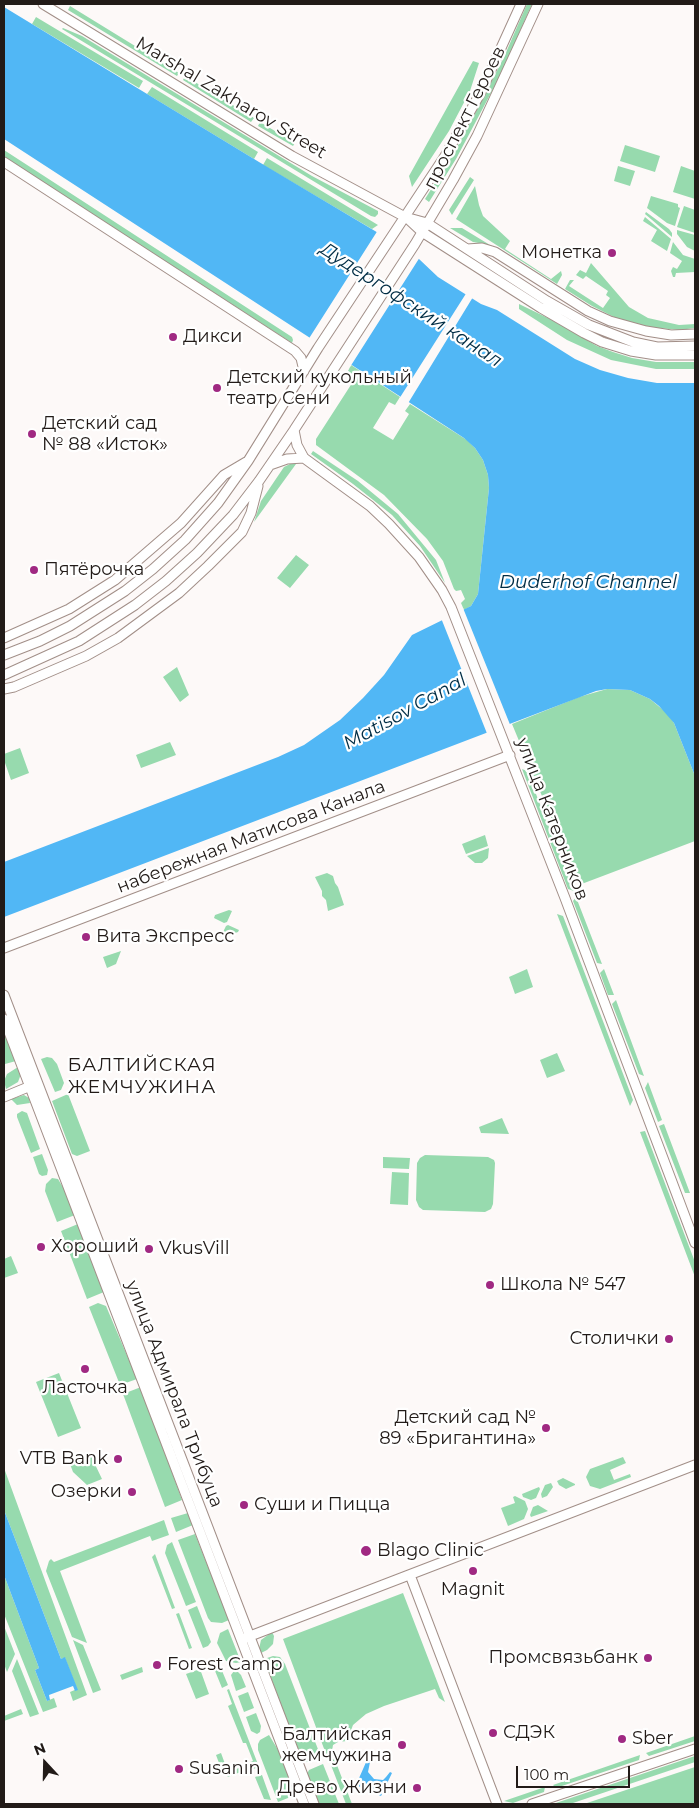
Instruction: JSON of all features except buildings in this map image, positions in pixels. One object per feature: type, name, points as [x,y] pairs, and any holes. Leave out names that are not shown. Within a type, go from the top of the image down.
[{"type":"street","name":"Marshal Zakharov Street","points":[[43,4],[292,156],[405,217],[427,224],[571,316],[606,334],[633,342],[657,346],[695,346]]},
{"type":"street","name":"проспект Героев","points":[[318,348],[458,135],[492,70],[521,4]]},
{"type":"street","name":"проспект Героев","points":[[294,430],[427,224],[477,136],[538,4]]},
{"type":"street","points":[[4,162],[295,351],[301,358],[304,372]]},
{"type":"street","name":"Marshal Zakharov Street","points":[[405,217],[422,232],[541,308],[572,327],[602,342],[656,356],[695,355]]},
{"type":"street","points":[[467,249],[482,248],[495,252],[588,311],[610,321],[646,331],[695,334]]},
{"type":"street","points":[[295,351],[307,351],[318,348]]},
{"type":"street","points":[[4,655],[40,641],[70,626],[125,591],[185,540],[218,503],[248,461],[318,348]]},
{"type":"street","points":[[270,466],[287,459],[304,458],[297,445],[294,430]]},
{"type":"street","points":[[4,675],[79,641],[135,605],[166,581],[197,554],[233,515],[294,430]]},
{"type":"street","name":"улица Катерников","points":[[304,458],[370,506],[389,524],[418,557],[442,590],[451,607],[565,898],[695,1242]]},
{"type":"street","points":[[4,638],[69,609],[114,580],[181,524],[224,475],[248,461]]},
{"type":"street","points":[[4,689],[14,687],[86,656],[125,633],[179,593],[242,532],[251,513],[259,481]]},
{"type":"street","name":"набережная Матисова Канала","points":[[4,948],[510,755]]},
{"type":"street","name":"улица Адмирала Трибуца","points":[[4,995],[34,1085],[245,1638],[304,1804]]},
{"type":"street","name":"улица Адмирала Трибуца","points":[[4,1019],[34,1085]]},
{"type":"street","points":[[4,1097],[34,1085]]},
{"type":"street","points":[[245,1638],[695,1465]]},
{"type":"street","points":[[410,1575],[497,1804]]},
{"type":"street","name":"улица Адмирала Трибуца","points":[[245,1638],[314,1804]]},
{"type":"street","points":[[532,1804],[695,1749]]},
{"type":"green space","points":[[527,4],[532,4],[500,76],[456,159],[429,202],[425,199],[455,151],[480,104],[504,57]]},
{"type":"green space","points":[[70,6],[179,73],[177,76],[68,10]]},
{"type":"green space","points":[[36,17],[143,81],[139,88],[32,24]]},
{"type":"green space","points":[[63,28],[82,36],[312,176],[378,211],[378,214],[375,217],[371,216]]},
{"type":"green space","points":[[473,61],[479,63],[470,91],[449,131],[412,187],[409,176]]},
{"type":"green space","points":[[185,76],[254,118],[251,122],[183,80]]},
{"type":"green space","points":[[152,87],[258,152],[254,159],[147,94]]},
{"type":"green space","points":[[260,122],[295,143],[293,146],[258,126]]},
{"type":"green space","points":[[625,145],[660,156],[655,172],[620,161]]},
{"type":"green space","points":[[4,150],[292,337],[292,343],[4,157]]},
{"type":"green space","points":[[267,158],[378,225],[372,229],[263,165]]},
{"type":"green space","points":[[618,166],[635,171],[630,186],[614,181]]},
{"type":"green space","points":[[681,166],[695,171],[695,199],[673,192]]},
{"type":"green space","points":[[470,177],[474,180],[452,215],[449,210]]},
{"type":"green space","points":[[475,186],[483,216],[510,241],[505,249],[551,279],[561,271],[562,275],[557,284],[456,219]]},
{"type":"green space","points":[[651,196],[678,204],[680,208],[675,226],[667,223],[647,208]]},
{"type":"green space","points":[[684,206],[695,210],[695,233],[677,227]]},
{"type":"green space","points":[[646,212],[669,229],[672,237],[645,214]]},
{"type":"green space","points":[[645,217],[671,239],[667,251],[651,241],[657,230],[643,221]]},
{"type":"green space","points":[[450,228],[462,228],[490,245],[473,242]]},
{"type":"green space","points":[[677,230],[695,235],[695,251],[687,247],[677,234]]},
{"type":"green space","points":[[673,242],[683,255],[695,259],[695,272],[676,273],[675,277],[673,277],[671,271],[673,267],[677,269],[682,261],[670,253]]},
{"type":"green space","points":[[591,263],[629,307],[648,318],[679,325],[695,324],[695,328],[679,330],[631,323],[592,306],[565,289],[570,280],[574,280],[569,286],[603,308],[610,298],[606,295],[608,291],[586,276],[583,279],[576,275],[580,270],[586,273]]},
{"type":"green space","points":[[519,304],[597,346],[613,352],[632,358],[656,362],[695,362],[695,369],[656,369],[611,360],[567,340],[519,309]]},
{"type":"green space","points":[[351,365],[400,397],[395,405],[389,402],[373,428],[393,440],[409,414],[405,411],[410,404],[467,440],[483,460],[488,475],[489,488],[478,594],[471,606],[464,610],[461,603],[465,599],[461,590],[456,591],[454,589],[443,561],[427,539],[384,495],[316,445],[316,439],[356,377],[348,371]]},
{"type":"green space","points":[[313,451],[358,481],[398,514],[436,560],[445,583],[420,546],[392,515],[311,454]]},
{"type":"green space","points":[[296,464],[254,522],[261,501],[284,467]]},
{"type":"green space","points":[[296,555],[309,565],[290,588],[277,578]]},
{"type":"green space","points":[[177,667],[189,695],[180,702],[163,677]]},
{"type":"green space","points":[[607,689],[630,690],[650,699],[668,714],[674,723],[695,776],[695,841],[579,885],[512,724],[579,697]]},
{"type":"green space","points":[[170,742],[176,755],[141,768],[136,755]]},
{"type":"green space","points":[[20,748],[29,773],[11,780],[4,760],[4,754]]},
{"type":"green space","points":[[522,769],[527,771],[574,891],[568,889]]},
{"type":"green space","points":[[485,835],[488,846],[466,854],[462,844]]},
{"type":"green space","points":[[489,848],[488,858],[482,863],[475,863],[467,856]]},
{"type":"green space","points":[[327,873],[333,876],[344,905],[328,911],[326,900],[322,896],[322,891],[315,877]]},
{"type":"green space","points":[[576,897],[602,964],[597,963],[573,901]]},
{"type":"green space","points":[[229,910],[232,911],[227,922],[224,923],[214,918],[215,915]]},
{"type":"green space","points":[[557,914],[563,916],[633,1100],[630,1106]]},
{"type":"green space","points":[[228,925],[239,930],[238,932],[224,937],[221,936],[226,926]]},
{"type":"green space","points":[[121,951],[116,964],[107,968],[103,957]]},
{"type":"green space","points":[[527,969],[533,987],[515,994],[509,977]]},
{"type":"green space","points":[[604,969],[614,995],[608,995],[600,973]]},
{"type":"green space","points":[[616,1000],[644,1076],[639,1074],[612,1004]]},
{"type":"green space","points":[[4,1030],[16,1061],[5,1064],[4,1064]]},
{"type":"green space","points":[[557,1053],[565,1071],[547,1078],[540,1060]]},
{"type":"green space","points":[[52,1058],[57,1064],[64,1083],[61,1090],[55,1092],[41,1059]]},
{"type":"green space","points":[[18,1067],[21,1074],[18,1082],[6,1089],[4,1081],[7,1074]]},
{"type":"green space","points":[[648,1082],[662,1120],[658,1122],[645,1088]]},
{"type":"green space","points":[[68,1094],[90,1151],[77,1156],[72,1154],[52,1101]]},
{"type":"green space","points":[[24,1095],[29,1098],[30,1103],[17,1105],[11,1099]]},
{"type":"green space","points":[[22,1111],[27,1113],[40,1149],[31,1153],[17,1117],[17,1114]]},
{"type":"green space","points":[[502,1118],[509,1134],[481,1133],[479,1127]]},
{"type":"green space","points":[[664,1124],[690,1193],[685,1193],[659,1126]]},
{"type":"green space","points":[[645,1131],[695,1262],[695,1277],[640,1132]]},
{"type":"green space","points":[[42,1154],[48,1170],[47,1175],[42,1176],[39,1174],[33,1157]]},
{"type":"green space","points":[[425,1155],[488,1157],[494,1160],[493,1204],[491,1209],[485,1212],[423,1210],[419,1207],[416,1200],[417,1163]]},
{"type":"green space","points":[[383,1157],[410,1158],[409,1169],[383,1168]]},
{"type":"green space","points":[[392,1172],[409,1173],[408,1205],[390,1204]]},
{"type":"green space","points":[[52,1178],[58,1179],[75,1215],[57,1222],[45,1191],[46,1184]]},
{"type":"green space","points":[[78,1224],[104,1292],[87,1299],[61,1231]]},
{"type":"green space","points":[[11,1256],[18,1273],[4,1278],[4,1259]]},
{"type":"green space","points":[[98,1303],[106,1306],[137,1379],[120,1385],[89,1307]]},
{"type":"green space","points":[[59,1373],[81,1428],[58,1437],[36,1382]]},
{"type":"green space","points":[[141,1387],[182,1500],[165,1507],[123,1394]]},
{"type":"green space","points":[[91,1456],[102,1479],[87,1485],[73,1472],[70,1464]]},
{"type":"green space","points":[[623,1457],[626,1463],[610,1470],[614,1480],[630,1474],[631,1477],[600,1489],[590,1486],[586,1477],[590,1469]]},
{"type":"green space","points":[[4,1468],[87,1695],[73,1701],[70,1692],[77,1689],[65,1658],[61,1659],[4,1510]]},
{"type":"green space","points":[[563,1478],[575,1485],[566,1489],[559,1485],[557,1481]]},
{"type":"green space","points":[[551,1483],[553,1487],[547,1496],[542,1498],[541,1494],[545,1485]]},
{"type":"green space","points":[[539,1487],[536,1498],[531,1500],[523,1497],[522,1494]]},
{"type":"green space","points":[[515,1496],[525,1501],[528,1509],[524,1519],[508,1526],[501,1508],[515,1503],[513,1497]]},
{"type":"green space","points":[[538,1505],[548,1511],[531,1517],[533,1507]]},
{"type":"green space","points":[[188,1513],[193,1525],[176,1532],[171,1518]]},
{"type":"green space","points":[[164,1520],[169,1535],[152,1541],[150,1536],[60,1571],[87,1643],[72,1637],[46,1571],[49,1561],[51,1559],[54,1562]]},
{"type":"green space","points":[[195,1534],[229,1620],[222,1623],[211,1622],[208,1618],[178,1540]]},
{"type":"green space","points":[[172,1542],[196,1602],[186,1606],[165,1553],[167,1545]]},
{"type":"green space","points":[[155,1554],[175,1608],[172,1609],[152,1557]]},
{"type":"green space","points":[[4,1575],[39,1668],[35,1670],[47,1701],[54,1698],[57,1707],[43,1712],[4,1614]]},
{"type":"green space","points":[[403,1593],[445,1702],[439,1698],[435,1689],[384,1706],[366,1714],[353,1725],[347,1741],[338,1742],[333,1745],[332,1751],[326,1754],[283,1639]]},
{"type":"green space","points":[[197,1606],[211,1642],[203,1648],[188,1610]]},
{"type":"green space","points":[[179,1613],[192,1648],[189,1649],[176,1614]]},
{"type":"green space","points":[[4,1626],[15,1654],[7,1672],[4,1664]]},
{"type":"green space","points":[[228,1629],[241,1662],[226,1661],[217,1643],[220,1633]]},
{"type":"green space","points":[[272,1632],[274,1636],[273,1644],[261,1653],[259,1649],[261,1640]]},
{"type":"green space","points":[[73,1640],[83,1645],[101,1690],[93,1693]]},
{"type":"green space","points":[[273,1656],[280,1657],[285,1664],[321,1757],[307,1762],[302,1760],[264,1659]]},
{"type":"green space","points":[[17,1659],[39,1714],[30,1717],[12,1671]]},
{"type":"green space","points":[[217,1659],[228,1685],[222,1688],[213,1666],[210,1667],[208,1662]]},
{"type":"green space","points":[[142,1667],[143,1672],[122,1680],[120,1675]]},
{"type":"green space","points":[[200,1669],[209,1694],[196,1699],[186,1674]]},
{"type":"green space","points":[[234,1671],[241,1675],[246,1687],[236,1691],[231,1675]]},
{"type":"green space","points":[[229,1689],[259,1767],[253,1769],[250,1762],[253,1761],[246,1743],[243,1743],[228,1706],[232,1704],[227,1690]]},
{"type":"green space","points":[[248,1692],[254,1708],[244,1712],[238,1696]]},
{"type":"green space","points":[[21,1709],[23,1714],[4,1721],[4,1716]]},
{"type":"green space","points":[[256,1713],[261,1726],[260,1732],[257,1734],[251,1731],[246,1717]]},
{"type":"green space","points":[[269,1735],[280,1753],[295,1791],[293,1796],[278,1802],[258,1750],[260,1740]]},
{"type":"green space","points":[[695,1736],[695,1741],[649,1756],[646,1753]]},
{"type":"green space","points":[[221,1753],[228,1772],[239,1768],[243,1771],[228,1777],[226,1773],[223,1774],[220,1766],[223,1765],[222,1762],[219,1763],[216,1755]]},
{"type":"green space","points":[[640,1755],[639,1760],[556,1788],[553,1785]]},
{"type":"green space","points":[[695,1756],[695,1762],[570,1804],[553,1804]]},
{"type":"green space","points":[[329,1760],[335,1760],[352,1804],[346,1804]]},
{"type":"green space","points":[[323,1764],[339,1804],[319,1804],[307,1774],[309,1770]]},
{"type":"green space","points":[[695,1767],[695,1804],[584,1804]]},
{"type":"green space","points":[[262,1775],[271,1800],[264,1799],[255,1777]]},
{"type":"green space","points":[[545,1787],[544,1792],[513,1803],[504,1801]]},
{"type":"water","name":"Duderhof Channel","points":[[4,7],[375,231],[419,259],[438,277],[481,304],[497,310],[575,359],[600,370],[628,378],[657,383],[695,383],[695,776],[674,723],[659,706],[650,699],[630,690],[607,689],[596,691],[4,917],[4,862],[278,757],[304,745],[340,720],[363,698],[384,675],[412,635],[471,606],[478,594],[489,488],[488,475],[483,460],[475,448],[464,438],[4,139]]},
{"type":"water","points":[[4,1510],[61,1659],[65,1657],[78,1690],[75,1691],[73,1686],[49,1695],[50,1700],[47,1701],[35,1670],[39,1668],[4,1575]]},
{"type":"water","name":"Балтийская жемчужина","points":[[367,1760],[370,1762],[368,1772],[374,1779],[383,1780],[390,1772],[392,1773],[381,1796],[356,1785]]},
{"type":"pier","points":[[378,230],[420,257],[350,367],[308,340]]},
{"type":"pier","points":[[467,292],[473,297],[407,405],[399,399]]},
{"type":"pier","points":[[463,608],[511,727],[488,736],[441,618]]},
{"type":"place","name":"Монетка","points":[[612,253]]},
{"type":"place","name":"Дикси","points":[[173,337]]},
{"type":"place","name":"Детский кукольный театр Сени","points":[[217,388]]},
{"type":"place","name":"Детский сад № 88 «Исток»","points":[[32,434]]},
{"type":"place","name":"Пятёрочка","points":[[34,570]]},
{"type":"place","name":"Вита Экспресс","points":[[86,937]]},
{"type":"place","name":"Хороший","points":[[41,1247]]},
{"type":"place","name":"VkusVill","points":[[149,1249]]},
{"type":"place","name":"Школа № 547","points":[[490,1285]]},
{"type":"place","name":"Столички","points":[[669,1339]]},
{"type":"place","name":"Ласточка","points":[[85,1369]]},
{"type":"place","name":"Детский сад № 89 «Бригантина»","points":[[546,1428]]},
{"type":"place","name":"VTB Bank","points":[[118,1459]]},
{"type":"place","name":"Озерки","points":[[132,1492]]},
{"type":"place","name":"Суши и Пицца","points":[[244,1505]]},
{"type":"place","name":"Blago Clinic","points":[[366,1551]]},
{"type":"place","name":"Magnit","points":[[473,1571]]},
{"type":"place","name":"Промсвязьбанк","points":[[648,1658]]},
{"type":"place","name":"Forest Camp","points":[[157,1665]]},
{"type":"place","name":"СДЭК","points":[[493,1733]]},
{"type":"place","name":"Sber","points":[[622,1739]]},
{"type":"place","name":"Балтийская жемчужина","points":[[402,1745]]},
{"type":"place","name":"Susanin","points":[[179,1769]]},
{"type":"place","name":"Древо Жизни","points":[[417,1788]]},
{"type":"district","name":"БАЛТИЙСКАЯ ЖЕМЧУЖИНА","points":[[142,1076]]},
{"type":"water label","name":"Дудергофский канал","points":[[411,305]]},
{"type":"water label","name":"Matisov Canal","points":[[405,712]]}]
